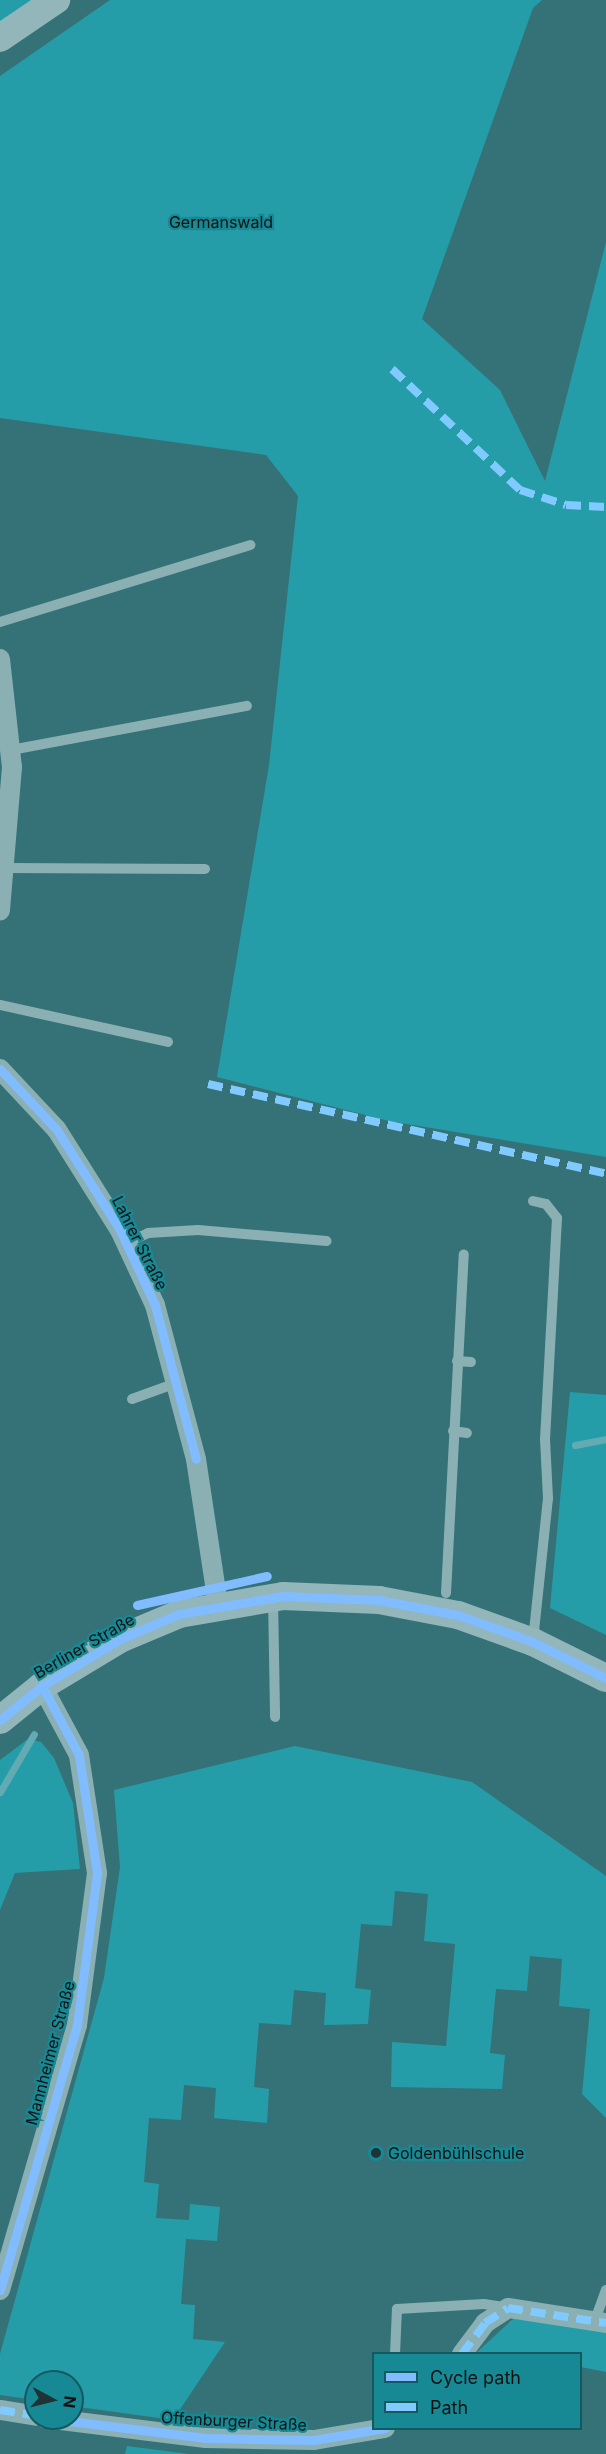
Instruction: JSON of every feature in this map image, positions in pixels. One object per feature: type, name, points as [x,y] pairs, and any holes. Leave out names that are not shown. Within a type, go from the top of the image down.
[{"type":"street","points":[[0,38],[56,0]]},
{"type":"street","points":[[0,659],[8,761],[6,868],[0,910]]},
{"type":"street","name":"Lahrer Straße","points":[[0,1069],[57,1130],[126,1243],[155,1305],[180,1382],[218,1605]]},
{"type":"street","name":"Berliner Straße","points":[[0,1720],[42,1686],[122,1638],[218,1605],[273,1598],[379,1600],[458,1615],[533,1641],[606,1678]]},
{"type":"street","name":"Mannheimer Straße","points":[[0,2290],[77,2025],[96,1884],[93,1822],[79,1755],[42,1686]]},
{"type":"street","points":[[463,2352],[485,2323],[508,2308],[601,2321]]},
{"type":"street","points":[[0,2410],[24,2414]]},
{"type":"street","name":"Offenburger Straße","points":[[84,2423],[206,2438],[314,2440],[373,2430]]},
{"type":"lane","points":[[0,622],[250,545]]},
{"type":"lane","points":[[8,761],[247,706]]},
{"type":"lane","points":[[6,868],[205,869]]},
{"type":"lane","points":[[0,1005],[168,1042]]},
{"type":"lane","points":[[532,1202],[546,1204],[557,1218],[545,1439],[548,1498],[533,1641]]},
{"type":"lane","points":[[126,1243],[148,1233],[198,1230],[327,1241]]},
{"type":"lane","points":[[446,1593],[445,1547],[454,1490],[453,1431],[464,1254]]},
{"type":"lane","points":[[460,1303],[472,1304]]},
{"type":"lane","points":[[457,1361],[471,1362]]},
{"type":"lane","points":[[132,1399],[180,1382]]},
{"type":"lane","points":[[453,1431],[467,1433]]},
{"type":"lane","points":[[445,1547],[457,1548]]},
{"type":"lane","points":[[273,1598],[275,1717]]},
{"type":"lane","points":[[601,2321],[606,2290]]},
{"type":"lane","points":[[395,2352],[397,2309],[484,2304],[508,2308]]},
{"type":"green space","points":[[0,0],[34,0],[0,23]]},
{"type":"green space","name":"Germanswald","points":[[110,0],[542,0],[533,8],[422,319],[500,390],[545,481],[606,242],[606,1157],[389,1121],[217,1077],[269,765],[298,496],[266,455],[0,418],[0,76]]},
{"type":"green space","points":[[570,1392],[606,1395],[606,1635],[550,1608]]},
{"type":"green space","points":[[28,1739],[41,1742],[54,1758],[73,1803],[80,1869],[15,1873],[0,1910],[0,1760]]},
{"type":"green space","points":[[295,1746],[472,1782],[606,1876],[606,2118],[582,2094],[590,2009],[559,2006],[562,1959],[530,1956],[527,1991],[496,1989],[490,2053],[505,2055],[502,2089],[391,2087],[392,2042],[446,2046],[455,1944],[424,1941],[428,1894],[395,1891],[392,1926],[361,1924],[355,1988],[371,1990],[368,2024],[324,2025],[326,1993],[294,1990],[291,2025],[259,2023],[254,2087],[269,2089],[267,2123],[214,2118],[216,2088],[184,2085],[181,2120],[149,2118],[144,2182],[159,2184],[156,2218],[189,2220],[190,2204],[220,2207],[217,2241],[186,2239],[181,2304],[195,2305],[193,2339],[225,2342],[173,2420],[84,2408],[84,2370],[24,2370],[24,2398],[0,2395],[0,2354],[104,1978],[120,1867],[114,1790]]},
{"type":"green space","points":[[514,2318],[606,2332],[606,2372],[582,2367],[582,2352],[477,2352]]},
{"type":"green space","points":[[127,2446],[189,2454],[125,2454]]},
{"type":"waterway","points":[[575,1445],[606,1439]]},
{"type":"waterway","points":[[0,1792],[34,1734]]},
{"type":"marked path","points":[[392,369],[520,490],[566,505],[606,507]]},
{"type":"marked path","points":[[208,1084],[606,1174]]},
{"type":"marked path","points":[[463,2352],[485,2323],[508,2308],[606,2323]]},
{"type":"marked path","points":[[0,2410],[24,2414]]},
{"type":"cycle path","points":[[0,1069],[57,1130],[120,1230],[155,1305],[196,1459]]},
{"type":"cycle path","points":[[137,1605],[267,1576]]},
{"type":"cycle path","points":[[0,1720],[42,1686],[122,1638],[179,1614],[283,1596],[379,1600],[458,1615],[533,1642],[606,1678]]},
{"type":"cycle path","points":[[0,2290],[77,2025],[97,1873],[79,1755],[42,1686]]},
{"type":"cycle path","points":[[84,2423],[206,2438],[314,2440],[373,2430]]},
{"type":"place","name":"Goldenbühlschule","points":[[376,2153]]}]
